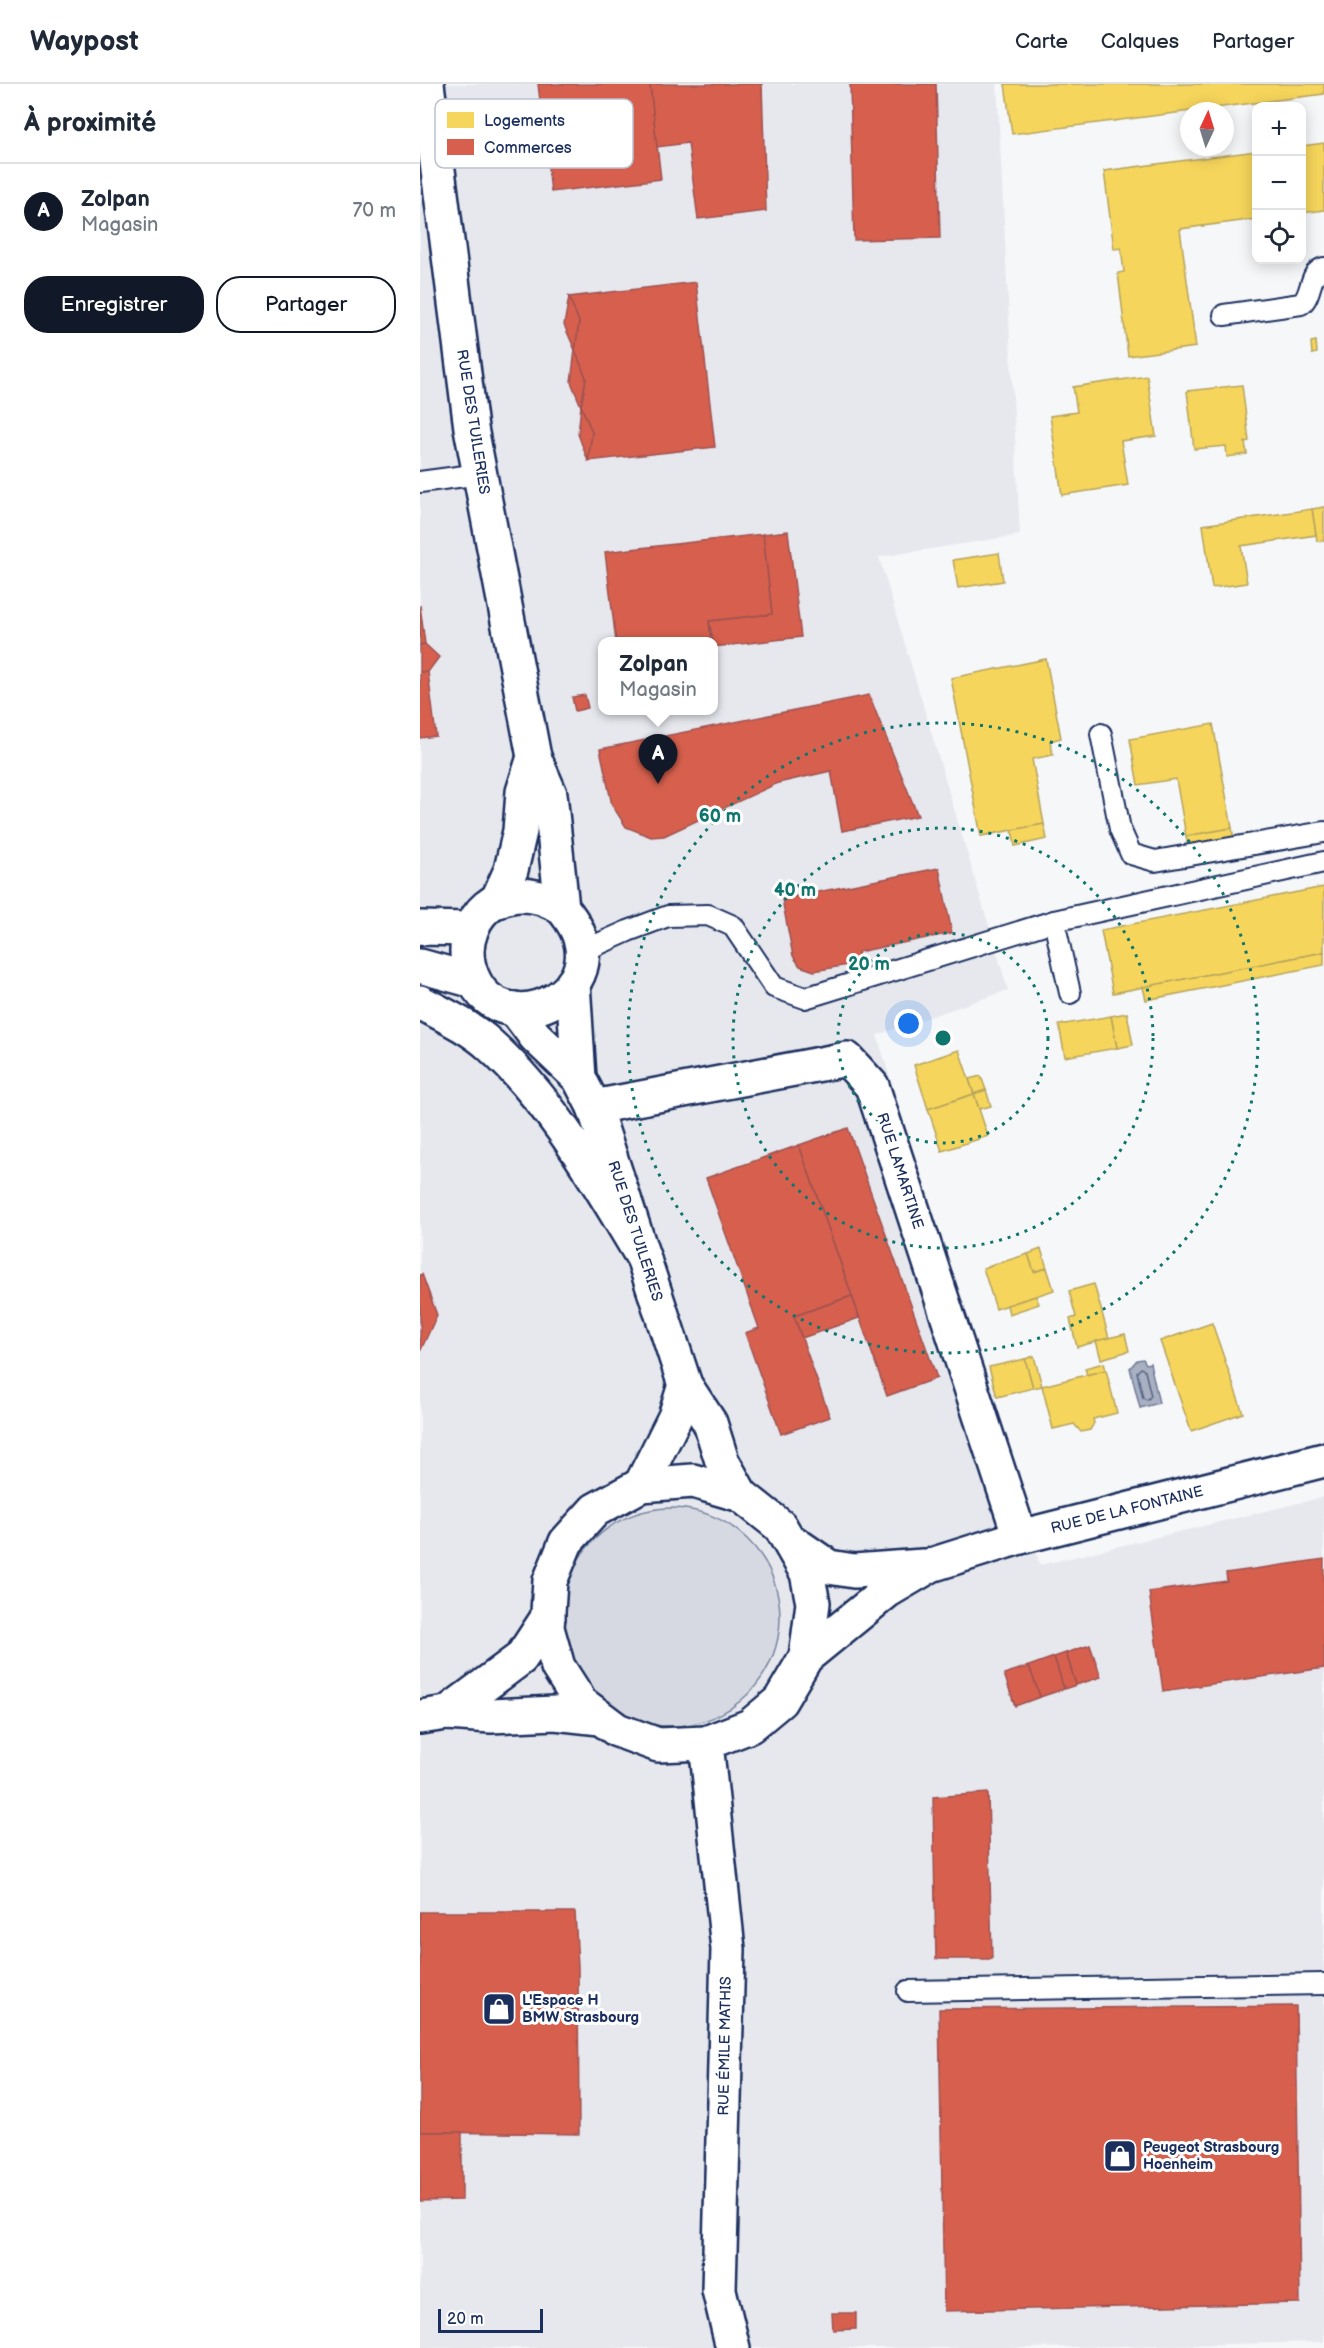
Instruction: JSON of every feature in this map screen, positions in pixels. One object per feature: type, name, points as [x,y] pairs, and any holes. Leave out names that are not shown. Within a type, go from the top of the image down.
[{"type":"main road","name":"RUE DES TUILERIES","points":[[427,84],[431,194],[471,428],[534,757],[550,794],[562,908],[573,920],[580,935],[583,951],[580,968],[573,983],[562,996],[548,1005],[532,1009],[515,1009],[499,1004],[485,994],[474,981]]},
{"type":"main road","name":"RUE DES TUILERIES","points":[[471,929],[482,913],[497,901],[511,870],[520,831],[523,792],[534,757]]},
{"type":"main road","points":[[497,901],[514,895],[533,895],[549,899],[562,908]]},
{"type":"main road","points":[[420,928],[471,929],[467,955],[474,981]]},
{"type":"main road","points":[[420,966],[474,981]]},
{"type":"main road","name":"RUE DES TUILERIES","points":[[573,983],[579,1078]]},
{"type":"main road","points":[[420,1002],[450,1018],[488,1044],[522,1077],[581,1156],[644,1260]]},
{"type":"main road","name":"RUE DES TUILERIES","points":[[515,1009],[536,1036],[579,1078],[594,1107],[686,1385],[710,1424],[722,1461],[741,1495]]},
{"type":"main road","name":"RUE LAMARTINE","points":[[594,1107],[847,1059],[872,1086],[1020,1537]]},
{"type":"main road","points":[[641,1485],[675,1417],[686,1385]]},
{"type":"main road","name":"RUE DE LA FONTAINE","points":[[788,1539],[829,1567],[854,1571],[931,1565],[1020,1537],[1324,1460]]},
{"type":"main road","name":"RUE DE LA FONTAINE","points":[[806,1657],[813,1603],[807,1573],[780,1526],[741,1495],[693,1481],[641,1485],[595,1510],[567,1542],[550,1581],[547,1628],[558,1667],[581,1703],[617,1731],[658,1744],[706,1743],[750,1726],[780,1701],[806,1657],[887,1591],[931,1565]]},
{"type":"main road","name":"RUE DE LA FONTAINE","points":[[434,1715],[521,1658],[548,1617]]},
{"type":"main road","name":"RUE DE LA FONTAINE","points":[[434,1715],[491,1716],[555,1713],[600,1718]]},
{"type":"main road","name":"RUE ÉMILE MATHIS","points":[[706,1743],[728,1949],[719,2290],[733,2348]]},
{"type":"lane","points":[[1224,315],[1301,304],[1306,301],[1314,275],[1319,269],[1324,268]]},
{"type":"lane","points":[[420,483],[480,474]]},
{"type":"lane","points":[[1101,734],[1120,829],[1131,854],[1155,861],[1324,832]]},
{"type":"lane","points":[[583,951],[668,916],[708,915],[733,926],[774,987],[805,998],[1054,921],[1324,862]]},
{"type":"lane","points":[[1054,921],[1070,993]]},
{"type":"lane","points":[[908,1990],[1324,1984]]},
{"type":"shaded area","points":[[420,84],[997,84],[1020,535],[879,557],[1008,990],[877,1035],[1040,1565],[1324,1497],[1324,2342],[1027,2348],[420,2348]]},
{"type":"shaded area","points":[[660,1508],[682,1508],[713,1516],[732,1526],[748,1540],[762,1556],[772,1575],[780,1606],[776,1649],[772,1659],[762,1678],[748,1694],[732,1708],[703,1722],[682,1726],[660,1726],[639,1722],[610,1708],[580,1678],[566,1649],[562,1628],[562,1606],[566,1585],[580,1556],[610,1526],[639,1512]]},
{"type":"water","points":[[1143,1359],[1146,1364],[1150,1363],[1159,1403],[1140,1408],[1130,1368],[1137,1360]]},
{"type":"building: Logements","points":[[1005,84],[1324,84],[1324,94],[1234,106],[1234,102],[1180,102],[1180,112],[1012,134]]},
{"type":"building: Logements","points":[[1324,143],[1324,210],[1306,212],[1306,145]]},
{"type":"building: Logements","points":[[1252,152],[1252,220],[1180,229],[1196,347],[1128,356],[1118,273],[1124,272],[1121,248],[1114,249],[1104,171],[1218,156],[1234,156],[1234,154]]},
{"type":"building: Logements","points":[[1316,341],[1317,353],[1312,354],[1311,342]]},
{"type":"building: Logements","points":[[1147,376],[1156,436],[1121,441],[1128,485],[1062,495],[1050,416],[1077,412],[1073,387]]},
{"type":"building: Logements","points":[[1242,385],[1249,441],[1245,442],[1247,454],[1227,457],[1226,446],[1194,449],[1187,391]]},
{"type":"building: Logements","points":[[1324,507],[1324,540],[1317,541],[1312,509]]},
{"type":"building: Logements","points":[[1312,509],[1316,535],[1241,546],[1247,583],[1212,588],[1203,525]]},
{"type":"building: Logements","points":[[999,553],[1003,581],[958,588],[953,560]]},
{"type":"building: Logements","points":[[1046,659],[1061,738],[1050,741],[1053,755],[1032,759],[1044,824],[981,836],[951,678]]},
{"type":"building: Logements","points":[[1213,724],[1232,828],[1186,836],[1176,779],[1138,785],[1130,739]]},
{"type":"building: Logements","points":[[1044,824],[1047,839],[1015,846],[1012,830]]},
{"type":"building: Logements","points":[[1232,828],[1234,839],[1188,847],[1186,836]]},
{"type":"building: Logements","points":[[1324,887],[1324,952],[1113,993],[1101,930]]},
{"type":"building: Logements","points":[[1324,952],[1324,965],[1146,1000],[1143,987]]},
{"type":"building: Logements","points":[[1127,1013],[1133,1045],[1117,1048],[1111,1016]]},
{"type":"building: Logements","points":[[1111,1016],[1117,1048],[1065,1057],[1059,1025]]},
{"type":"building: Logements","points":[[959,1050],[974,1094],[928,1109],[914,1065]]},
{"type":"building: Logements","points":[[981,1076],[986,1090],[974,1094],[969,1079]]},
{"type":"building: Logements","points":[[986,1090],[991,1106],[979,1109],[974,1094]]},
{"type":"building: Logements","points":[[974,1094],[988,1136],[942,1151],[928,1109]]},
{"type":"building: Logements","points":[[1041,1249],[1047,1268],[1034,1272],[1028,1254]]},
{"type":"building: Logements","points":[[1028,1254],[1034,1272],[1047,1268],[1054,1290],[996,1309],[983,1268]]},
{"type":"building: Logements","points":[[1094,1284],[1109,1338],[1077,1347],[1070,1319],[1076,1317],[1069,1291]]},
{"type":"building: Logements","points":[[1036,1296],[1039,1304],[1009,1314],[1007,1305]]},
{"type":"building: Logements","points":[[1212,1323],[1243,1413],[1191,1431],[1160,1341]]},
{"type":"building: Logements","points":[[1125,1334],[1129,1351],[1101,1359],[1096,1341]]},
{"type":"building: Logements","points":[[1034,1356],[1042,1386],[1033,1388],[1025,1359]]},
{"type":"building: Logements","points":[[1025,1359],[1033,1388],[997,1397],[989,1367]]},
{"type":"building: Logements","points":[[1104,1363],[1106,1370],[1087,1375],[1085,1368]]},
{"type":"building: Logements","points":[[1106,1370],[1117,1413],[1093,1419],[1094,1423],[1090,1430],[1081,1432],[1074,1424],[1053,1429],[1042,1386]]},
{"type":"building: Commerces","points":[[538,84],[650,84],[661,179],[551,192],[548,168],[633,168],[633,99],[540,99]]},
{"type":"building: Commerces","points":[[650,84],[762,84],[766,211],[698,219],[688,143],[657,147]]},
{"type":"building: Commerces","points":[[850,84],[936,84],[940,238],[854,240]]},
{"type":"building: Commerces","points":[[696,282],[715,447],[588,461],[592,432],[581,406],[586,378],[575,350],[579,322],[569,297]]},
{"type":"building: Commerces","points":[[569,297],[579,322],[575,350],[564,325]]},
{"type":"building: Commerces","points":[[575,350],[586,378],[581,406],[571,382]]},
{"type":"building: Commerces","points":[[581,406],[592,432],[588,461],[578,434]]},
{"type":"building: Commerces","points":[[788,531],[801,637],[718,647],[718,637],[712,637],[709,621],[772,614],[763,534]]},
{"type":"building: Commerces","points":[[763,534],[772,614],[709,621],[711,637],[615,637],[605,552]]},
{"type":"building: Commerces","points":[[420,605],[425,644],[420,645]]},
{"type":"building: Commerces","points":[[425,644],[439,657],[428,672],[420,672],[420,645]]},
{"type":"building: Commerces","points":[[420,672],[428,672],[436,736],[420,738]]},
{"type":"building: Commerces","points":[[585,695],[588,708],[575,711],[572,697]]},
{"type":"building: Commerces","points":[[869,695],[918,816],[842,831],[831,771],[778,783],[664,836],[651,837],[626,827],[612,805],[600,749]]},
{"type":"building: Commerces","points":[[939,868],[952,933],[858,952],[860,963],[814,971],[800,966],[793,956],[782,899]]},
{"type":"building: Commerces","points":[[848,1128],[937,1378],[887,1396],[799,1145]]},
{"type":"building: Commerces","points":[[799,1145],[852,1296],[794,1316],[830,1417],[781,1434],[745,1333],[759,1328],[706,1178]]},
{"type":"building: Commerces","points":[[422,1274],[437,1315],[420,1352],[420,1275]]},
{"type":"building: Commerces","points":[[852,1296],[859,1318],[802,1338],[794,1316]]},
{"type":"building: Commerces","points":[[1324,1559],[1324,1668],[1163,1691],[1149,1592],[1227,1581],[1226,1573]]},
{"type":"building: Commerces","points":[[1090,1645],[1101,1677],[1076,1685],[1066,1653]]},
{"type":"building: Commerces","points":[[1066,1653],[1076,1685],[1064,1689],[1054,1657]]},
{"type":"building: Commerces","points":[[1054,1657],[1064,1689],[1040,1697],[1029,1666]]},
{"type":"building: Commerces","points":[[1029,1666],[1040,1697],[1015,1706],[1004,1674]]},
{"type":"building: Commerces","points":[[988,1793],[992,1959],[936,1959],[933,1797]]},
{"type":"building: Commerces","name":"L'Espace H BMW Strasbourg","points":[[420,1912],[575,1912],[578,1966],[579,2134],[420,2132]]},
{"type":"building: Commerces","name":"Peugeot Strasbourg Hoenheim","points":[[1296,2006],[1300,2303],[944,2311],[939,2009]]},
{"type":"building: Commerces","points":[[420,2132],[462,2132],[462,2200],[420,2201]]},
{"type":"building: Commerces","points":[[832,2313],[856,2313],[856,2329],[833,2330]]},
{"type":"place","name":"Zolpan","points":[[658,784]]},
{"type":"place","name":"L'Espace H BMW Strasbourg","points":[[499,2009]]},
{"type":"place","name":"Peugeot Strasbourg Hoenheim","points":[[1120,2156]]}]
